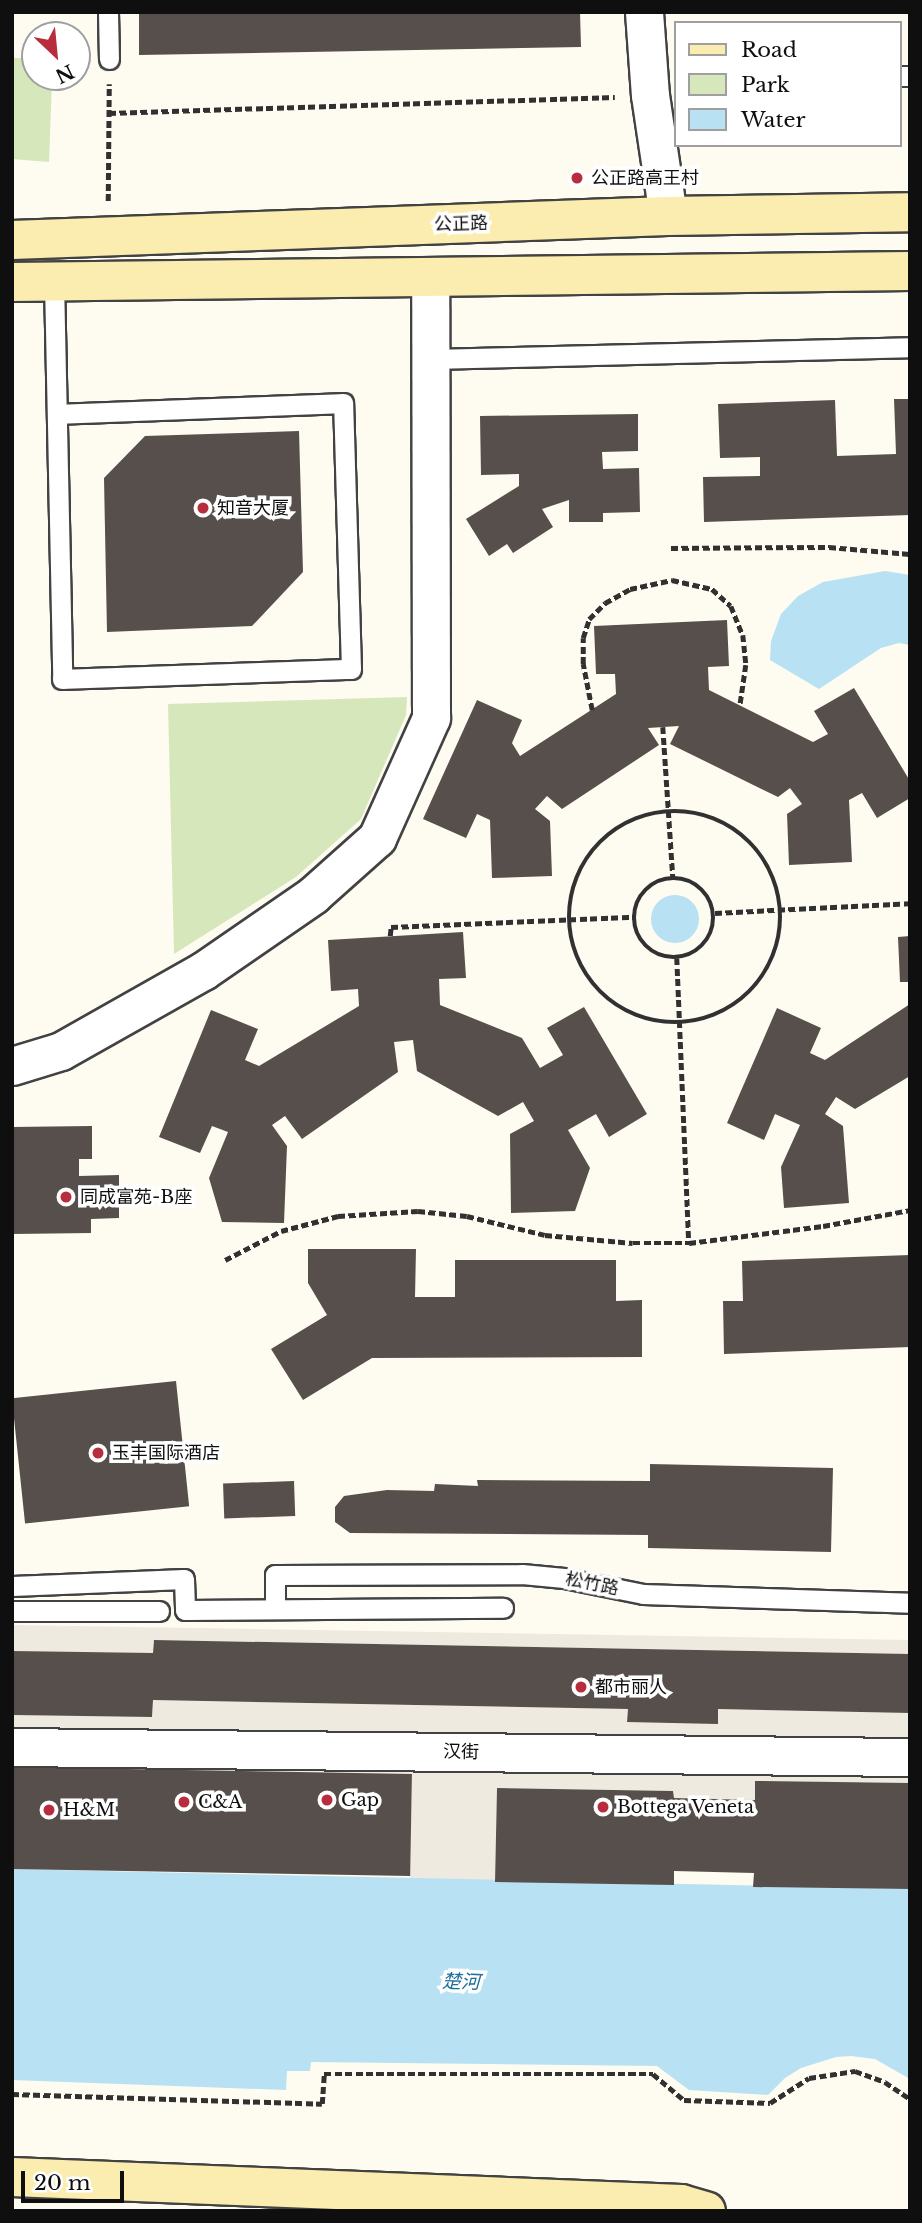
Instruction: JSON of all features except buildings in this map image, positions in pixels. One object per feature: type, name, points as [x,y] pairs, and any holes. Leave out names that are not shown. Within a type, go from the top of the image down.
[{"type":"main road","name":"公正路","points":[[12,240],[668,216],[910,212]]},
{"type":"main road","points":[[12,282],[910,271]]},
{"type":"main road","points":[[12,2177],[681,2204],[706,2211]]},
{"type":"street","points":[[644,12],[650,95],[666,140],[668,216]]},
{"type":"street","points":[[12,1066],[61,1051],[203,971],[313,895],[377,838],[431,718],[430,276]]},
{"type":"street","name":"汉街","points":[[12,1747],[910,1757]]},
{"type":"lane","points":[[108,12],[109,59]]},
{"type":"lane","points":[[54,281],[62,679],[351,669],[343,403],[57,414]]},
{"type":"lane","points":[[431,359],[910,347]]},
{"type":"lane","name":"松竹路","points":[[275,1607],[275,1575],[522,1574],[564,1578],[643,1594],[910,1603]]},
{"type":"lane","points":[[12,1586],[184,1579],[185,1610],[275,1607],[503,1608]]},
{"type":"lane","points":[[12,1611],[159,1611]]},
{"type":"path","points":[[109,59],[109,238]]},
{"type":"path","points":[[109,113],[650,95]]},
{"type":"path","points":[[671,548],[829,547],[910,554]]},
{"type":"path","points":[[592,710],[583,664],[583,638],[589,619],[605,603],[630,589],[672,580],[712,589],[731,606],[743,635],[746,665],[740,706]]},
{"type":"path","points":[[663,727],[673,878]]},
{"type":"path","points":[[669,811],[711,817],[735,830],[756,848],[771,871],[780,911],[781,925],[775,952],[762,977],[744,998],[720,1013],[680,1022],[641,1018],[618,1007],[598,990],[583,970],[573,947],[569,918],[571,896],[579,872],[593,850],[611,833],[633,820],[669,811]]},
{"type":"path","points":[[673,878],[693,882],[703,890],[715,913],[709,938],[690,956],[677,958],[651,952],[642,942],[634,917],[644,892],[654,883],[673,878]]},
{"type":"path","points":[[715,913],[910,903]]},
{"type":"path","points":[[390,936],[390,927],[634,917]]},
{"type":"path","points":[[677,958],[689,1243]]},
{"type":"path","points":[[225,1260],[292,1228],[338,1216],[418,1211],[467,1216],[545,1235],[633,1243],[689,1243],[824,1226],[910,1210]]},
{"type":"path","points":[[12,2094],[322,2104],[324,2074],[653,2074],[684,2100],[770,2104],[809,2078],[855,2071],[886,2082],[910,2099]]},
{"type":"green space","points":[[12,58],[21,58],[21,91],[52,91],[49,162],[12,159]]},
{"type":"green space","points":[[407,697],[406,715],[361,819],[296,877],[174,954],[168,704]]},
{"type":"shaded area","points":[[12,1625],[910,1640],[910,1654],[154,1640],[153,1653],[12,1652]]},
{"type":"shaded area","points":[[153,1700],[628,1709],[627,1721],[718,1723],[718,1709],[910,1713],[910,1783],[756,1781],[755,1800],[674,1798],[673,1791],[497,1788],[495,1882],[410,1878],[412,1777],[12,1767],[12,1715],[152,1717]]},
{"type":"water","points":[[885,571],[910,575],[910,645],[899,643],[881,648],[819,689],[770,660],[771,641],[781,614],[798,596],[823,582]]},
{"type":"water","points":[[675,895],[692,902],[699,919],[692,936],[675,943],[658,936],[651,919],[658,902]]},
{"type":"water","name":"楚河","points":[[12,1869],[910,1889],[910,2079],[875,2059],[851,2056],[836,2057],[801,2068],[785,2078],[768,2095],[689,2090],[657,2066],[311,2062],[310,2071],[287,2071],[286,2090],[12,2080]]},
{"type":"place","name":"公正路高王村","points":[[577,178]]},
{"type":"place","name":"知音大厦","points":[[203,508]]},
{"type":"place","name":"同成富苑-B座","points":[[66,1197]]},
{"type":"place","name":"玉丰国际酒店","points":[[98,1453]]},
{"type":"place","name":"都市丽人","points":[[581,1687]]},
{"type":"place","name":"Gap","points":[[327,1800]]},
{"type":"place","name":"C&A","points":[[184,1802]]},
{"type":"place","name":"Bottega Veneta","points":[[603,1807]]},
{"type":"place","name":"H&M","points":[[49,1810]]}]
